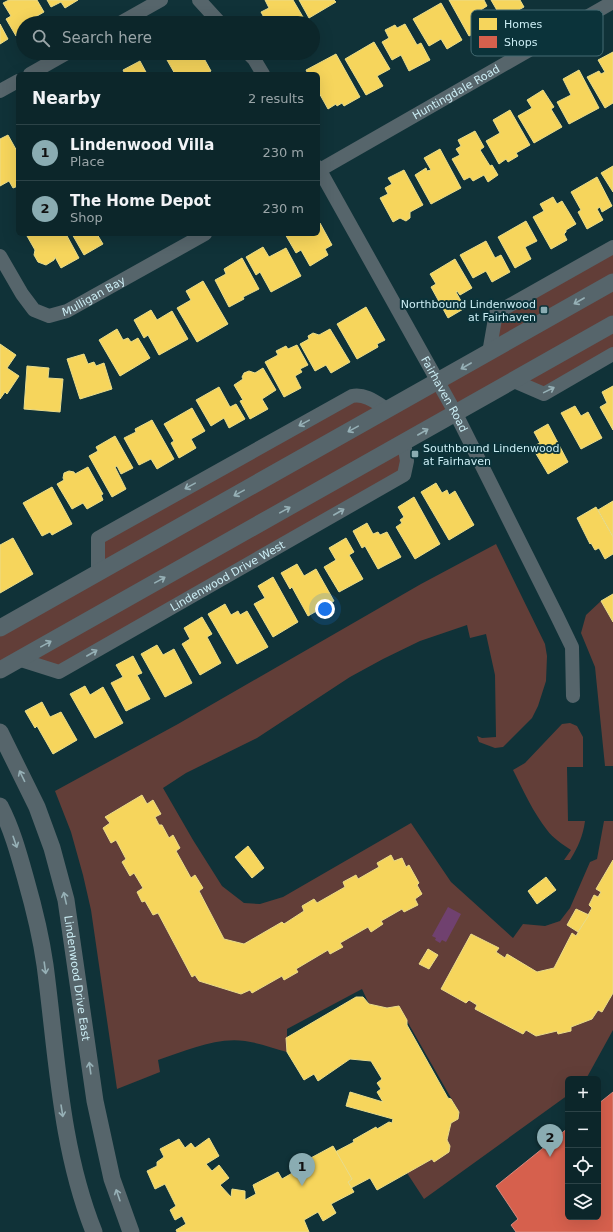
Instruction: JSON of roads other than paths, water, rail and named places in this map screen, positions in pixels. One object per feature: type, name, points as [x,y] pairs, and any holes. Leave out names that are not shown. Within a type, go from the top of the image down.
[{"type":"street","points":[[132,16],[161,0]]},
{"type":"street","points":[[198,0],[213,16]]},
{"type":"street","name":"Huntingdale Road","points":[[599,10],[613,2]]},
{"type":"street","name":"Huntingdale Road","points":[[320,168],[518,56]]},
{"type":"street","points":[[34,72],[55,60]]},
{"type":"street","points":[[255,60],[262,72]]},
{"type":"street","points":[[0,91],[16,82]]},
{"type":"street","name":"Fairhaven Road","points":[[320,171],[456,414],[572,647],[573,696]]},
{"type":"street","name":"Mulligan Bay","points":[[0,256],[22,294],[34,310],[49,316],[67,311],[201,236]]},
{"type":"street","points":[[489,353],[496,313],[613,248]]},
{"type":"street","points":[[0,628],[613,282]]},
{"type":"street","points":[[0,670],[456,414],[613,324]]},
{"type":"street","points":[[514,381],[544,394],[613,354]]},
{"type":"street","points":[[98,573],[98,538],[105,534],[352,396],[357,394],[370,399],[388,410]]},
{"type":"street","name":"Lindenwood Drive West","points":[[18,659],[59,672],[404,475],[407,461],[404,443]]},
{"type":"street","name":"Lindenwood Drive East","points":[[0,732],[37,807],[52,848],[66,900],[99,1122],[112,1179],[131,1232]]},
{"type":"street","points":[[0,806],[21,860],[34,908],[44,964],[65,1128],[81,1193],[94,1232]]},
{"type":"place","name":"Northbound Lindenwood at Fairhaven","points":[[544,310]]},
{"type":"place","name":"Southbound Lindenwood at Fairhaven","points":[[415,454]]},
{"type":"place","name":"The Home Depot","points":[[550,1157]]},
{"type":"place","name":"Lindenwood Villa","points":[[302,1186]]}]
